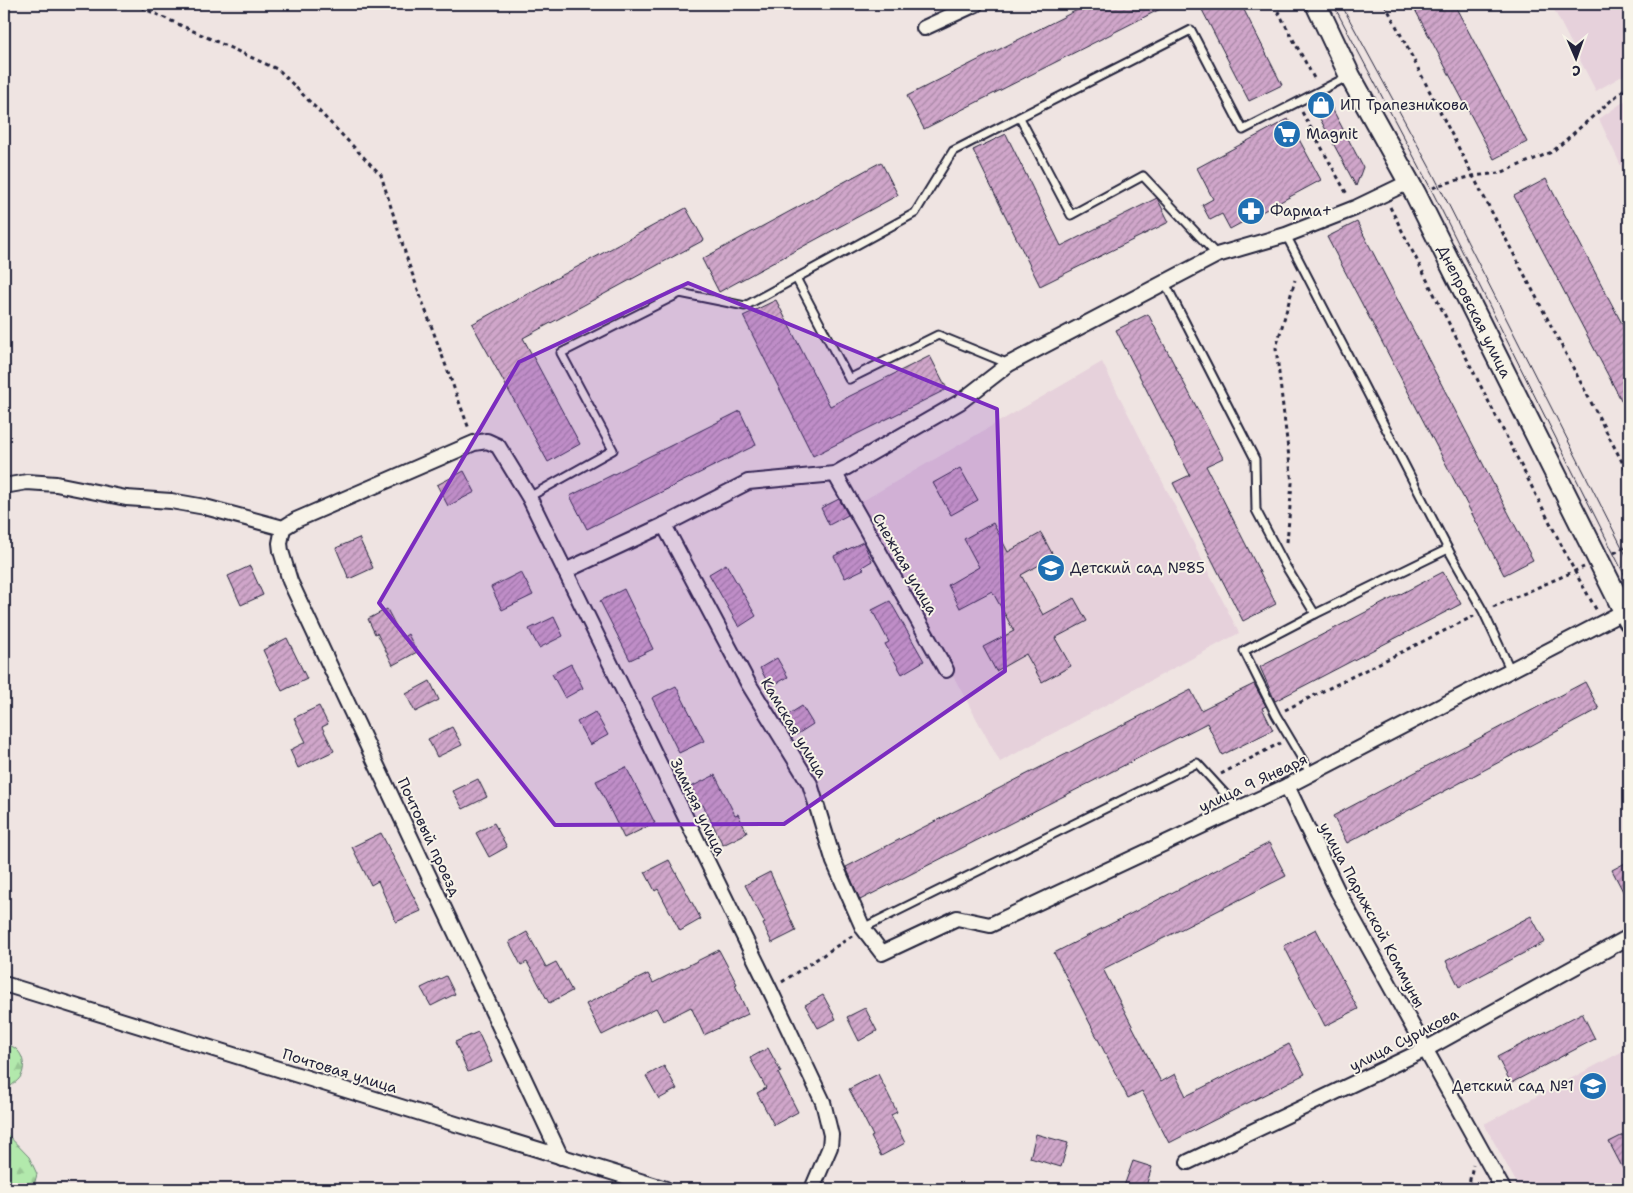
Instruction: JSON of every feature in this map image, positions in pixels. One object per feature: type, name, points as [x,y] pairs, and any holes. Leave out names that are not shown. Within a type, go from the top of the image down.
[{"type":"street","points":[[924,28],[976,4]]},
{"type":"street","name":"Днепровская улица","points":[[1316,4],[1350,76],[1412,188],[1598,561],[1628,614]]},
{"type":"street","points":[[565,571],[664,525],[748,482],[835,474],[960,402],[1009,364],[1217,255],[1286,235],[1384,194],[1412,188]]},
{"type":"street","name":"Зимняя улица","points":[[474,443],[487,441],[498,446],[529,497],[823,1102],[831,1135],[830,1147],[812,1189]]},
{"type":"street","points":[[4,486],[27,482],[56,484],[126,498],[172,501],[205,507],[283,528],[296,520],[474,443]]},
{"type":"street","name":"Снежная улица","points":[[835,474],[946,670]]},
{"type":"street","name":"Камская улица","points":[[664,525],[748,683],[810,784],[834,862],[863,928],[882,953]]},
{"type":"street","name":"Почтовый проезд","points":[[283,528],[280,543],[281,551],[290,581],[561,1157]]},
{"type":"street","name":"улица 9 Января","points":[[882,953],[957,918],[990,925],[1287,786],[1603,622],[1628,614]]},
{"type":"street","name":"улица Парижской Коммуны","points":[[1287,786],[1338,892],[1503,1189]]},
{"type":"street","name":"улица Сурикова","points":[[1188,1162],[1426,1049],[1629,938]]},
{"type":"street","name":"Почтовая улица","points":[[4,984],[666,1189]]},
{"type":"lane","points":[[529,497],[614,450],[561,353],[680,293],[745,306],[915,213],[953,151],[1191,30],[1243,130],[1350,76]]},
{"type":"lane","points":[[1020,118],[1072,215],[1143,176],[1217,255]]},
{"type":"lane","points":[[1286,235],[1448,550],[1483,611],[1510,671]]},
{"type":"lane","points":[[796,278],[849,379],[938,335],[1009,364]]},
{"type":"lane","points":[[1165,283],[1256,459],[1256,510],[1315,614]]},
{"type":"lane","points":[[1311,774],[1289,738],[1244,651],[1315,614],[1448,550]]},
{"type":"lane","points":[[863,928],[1197,763],[1238,808]]},
{"type":"path","points":[[134,4],[279,70],[380,174],[409,265],[474,443]]},
{"type":"path","points":[[1274,4],[1320,90]]},
{"type":"path","points":[[1385,4],[1629,475]]},
{"type":"path","points":[[1412,188],[1473,176],[1500,173],[1552,152],[1629,85]]},
{"type":"path","points":[[1297,102],[1354,208]]},
{"type":"path","points":[[1384,194],[1574,572],[1603,622]]},
{"type":"path","points":[[1285,564],[1292,483],[1276,348],[1295,282],[1294,272]]},
{"type":"path","points":[[1624,463],[1629,460]]},
{"type":"path","points":[[1276,714],[1483,611],[1574,572],[1629,545]]},
{"type":"path","points":[[1212,779],[1289,738]]},
{"type":"path","points":[[770,990],[863,928]]},
{"type":"highlighted area","points":[[688,283],[997,409],[1005,671],[784,824],[555,825],[379,603],[519,362]]},
{"type":"shaded area","points":[[1551,4],[1629,4],[1629,72],[1596,91]]},
{"type":"shaded area","points":[[1629,98],[1629,183],[1599,119]]},
{"type":"shaded area","name":"Детский сад №85","points":[[1102,362],[1239,633],[1000,762],[859,503]]},
{"type":"shaded area","name":"Детский сад №1","points":[[1629,1048],[1629,1189],[1520,1189],[1484,1124]]},
{"type":"green space","points":[[4,1045],[14,1047],[21,1055],[23,1071],[20,1078],[4,1092]]},
{"type":"green space","points":[[4,1131],[29,1157],[37,1174],[33,1189],[4,1189]]},
{"type":"building","points":[[1089,4],[1170,4],[924,129],[907,96]]},
{"type":"building","points":[[1199,4],[1241,4],[1282,85],[1249,101]]},
{"type":"building","points":[[1412,4],[1454,4],[1527,142],[1494,159]]},
{"type":"building","points":[[1325,95],[1363,167],[1356,186],[1311,102]]},
{"type":"building","points":[[1288,119],[1321,180],[1230,229],[1222,214],[1210,220],[1202,205],[1213,199],[1197,168]]},
{"type":"building","points":[[1006,134],[1061,246],[1157,198],[1169,222],[1040,286],[973,150]]},
{"type":"building","points":[[881,162],[898,195],[719,292],[702,259]]},
{"type":"building","points":[[1546,179],[1629,337],[1629,415],[1514,196]]},
{"type":"building","points":[[686,208],[704,240],[523,338],[580,444],[548,462],[472,324]]},
{"type":"building","points":[[1357,222],[1533,560],[1504,575],[1327,237]]},
{"type":"building","points":[[776,300],[830,406],[930,356],[947,389],[813,456],[743,316]]},
{"type":"building","points":[[1148,314],[1223,458],[1206,466],[1276,604],[1243,621],[1173,483],[1190,475],[1116,330]]},
{"type":"building","points":[[740,411],[756,445],[587,529],[570,496]]},
{"type":"building","points":[[960,468],[978,500],[951,515],[933,483]]},
{"type":"building","points":[[464,471],[475,492],[448,506],[437,485]]},
{"type":"building","points":[[839,499],[848,515],[829,525],[821,508]]},
{"type":"building","points":[[993,523],[1008,552],[1041,533],[1054,557],[1021,575],[1043,615],[1074,598],[1087,621],[1055,638],[1071,666],[1042,682],[1026,654],[996,671],[983,647],[1014,631],[992,591],[960,608],[948,585],[979,567],[964,539]]},
{"type":"building","points":[[359,538],[373,568],[349,579],[336,548]]},
{"type":"building","points":[[863,542],[872,561],[862,567],[864,569],[845,578],[834,556]]},
{"type":"building","points":[[726,564],[756,616],[739,627],[709,574]]},
{"type":"building","points":[[250,566],[263,595],[241,605],[228,576]]},
{"type":"building","points":[[521,572],[533,595],[502,610],[491,587]]},
{"type":"building","points":[[1443,572],[1461,604],[1275,701],[1260,667]]},
{"type":"building","points":[[624,589],[653,649],[630,660],[600,601]]},
{"type":"building","points":[[890,601],[924,661],[902,674],[885,644],[889,642],[872,610]]},
{"type":"building","points":[[387,609],[402,638],[408,634],[417,652],[393,665],[368,619]]},
{"type":"building","points":[[554,617],[563,636],[539,648],[529,629]]},
{"type":"building","points":[[287,638],[307,679],[282,691],[263,650]]},
{"type":"building","points":[[777,658],[788,677],[770,687],[760,668]]},
{"type":"building","points":[[571,664],[583,688],[565,698],[552,674]]},
{"type":"building","points":[[430,681],[439,700],[415,712],[406,694]]},
{"type":"building","points":[[1585,682],[1599,709],[1347,843],[1333,816]]},
{"type":"building","points":[[1254,684],[1266,706],[1262,708],[1273,730],[1222,755],[1207,723],[860,900],[846,867],[1191,690],[1201,710]]},
{"type":"building","points":[[676,686],[704,741],[679,753],[652,698]]},
{"type":"building","points":[[319,706],[328,724],[322,727],[334,751],[298,768],[290,750],[306,742],[294,718]]},
{"type":"building","points":[[802,706],[813,724],[796,735],[786,716]]},
{"type":"building","points":[[595,712],[608,735],[590,745],[577,722]]},
{"type":"building","points":[[452,727],[462,745],[437,757],[428,739]]},
{"type":"building","points":[[626,767],[655,823],[624,838],[596,781]]},
{"type":"building","points":[[715,775],[735,815],[738,814],[747,833],[723,845],[703,805],[701,806],[691,787]]},
{"type":"building","points":[[478,779],[487,797],[463,809],[453,791]]},
{"type":"building","points":[[494,823],[507,847],[489,857],[476,833]]},
{"type":"building","points":[[381,833],[421,911],[396,922],[378,881],[371,885],[352,847]]},
{"type":"building","points":[[1269,843],[1286,876],[1103,969],[1161,1082],[1175,1074],[1186,1096],[1289,1044],[1305,1074],[1169,1143],[1142,1091],[1128,1098],[1054,953]]},
{"type":"building","points":[[669,860],[701,919],[680,931],[658,889],[655,891],[645,872]]},
{"type":"building","points":[[1629,861],[1629,903],[1612,870]]},
{"type":"building","points":[[770,872],[796,931],[772,943],[763,924],[765,923],[745,885]]},
{"type":"building","points":[[1531,916],[1545,942],[1459,987],[1446,961]]},
{"type":"building","points":[[1316,929],[1358,1009],[1325,1026],[1284,946]]},
{"type":"building","points":[[527,932],[546,967],[556,962],[572,991],[549,1003],[527,962],[521,965],[509,942]]},
{"type":"building","points":[[719,950],[737,984],[735,985],[748,1014],[704,1035],[691,1007],[663,1021],[656,1008],[602,1035],[586,1004],[648,974],[653,983]]},
{"type":"building","points":[[446,976],[455,994],[431,1006],[421,988]]},
{"type":"building","points":[[823,995],[836,1019],[818,1028],[805,1005]]},
{"type":"building","points":[[865,1008],[877,1031],[859,1041],[847,1017]]},
{"type":"building","points":[[1582,1013],[1595,1039],[1511,1083],[1497,1057]]},
{"type":"building","points":[[478,1032],[492,1062],[468,1072],[455,1042]]},
{"type":"building","points":[[768,1048],[781,1072],[778,1073],[798,1112],[774,1125],[757,1093],[766,1088],[750,1058]]},
{"type":"building","points":[[664,1066],[677,1089],[659,1099],[646,1076]]},
{"type":"building","points":[[878,1074],[897,1112],[891,1115],[905,1143],[881,1156],[849,1089]]},
{"type":"building","points":[[1629,1132],[1629,1180],[1609,1142]]},
{"type":"building","points":[[1036,1134],[1068,1143],[1061,1167],[1030,1158]]},
{"type":"building","points":[[1133,1161],[1152,1167],[1145,1189],[1132,1189],[1124,1186]]},
{"type":"tram line","points":[[1333,4],[1431,189],[1629,584]]},
{"type":"tram line","points":[[1341,4],[1429,166],[1629,561]]},
{"type":"place","name":"ИП Трапезникова","points":[[1321,105]]},
{"type":"place","name":"Magnit","points":[[1287,134]]},
{"type":"place","name":"Фарма+","points":[[1251,211]]},
{"type":"place","name":"Детский сад №85","points":[[1051,568]]},
{"type":"place","name":"Детский сад №1","points":[[1593,1086]]}]
